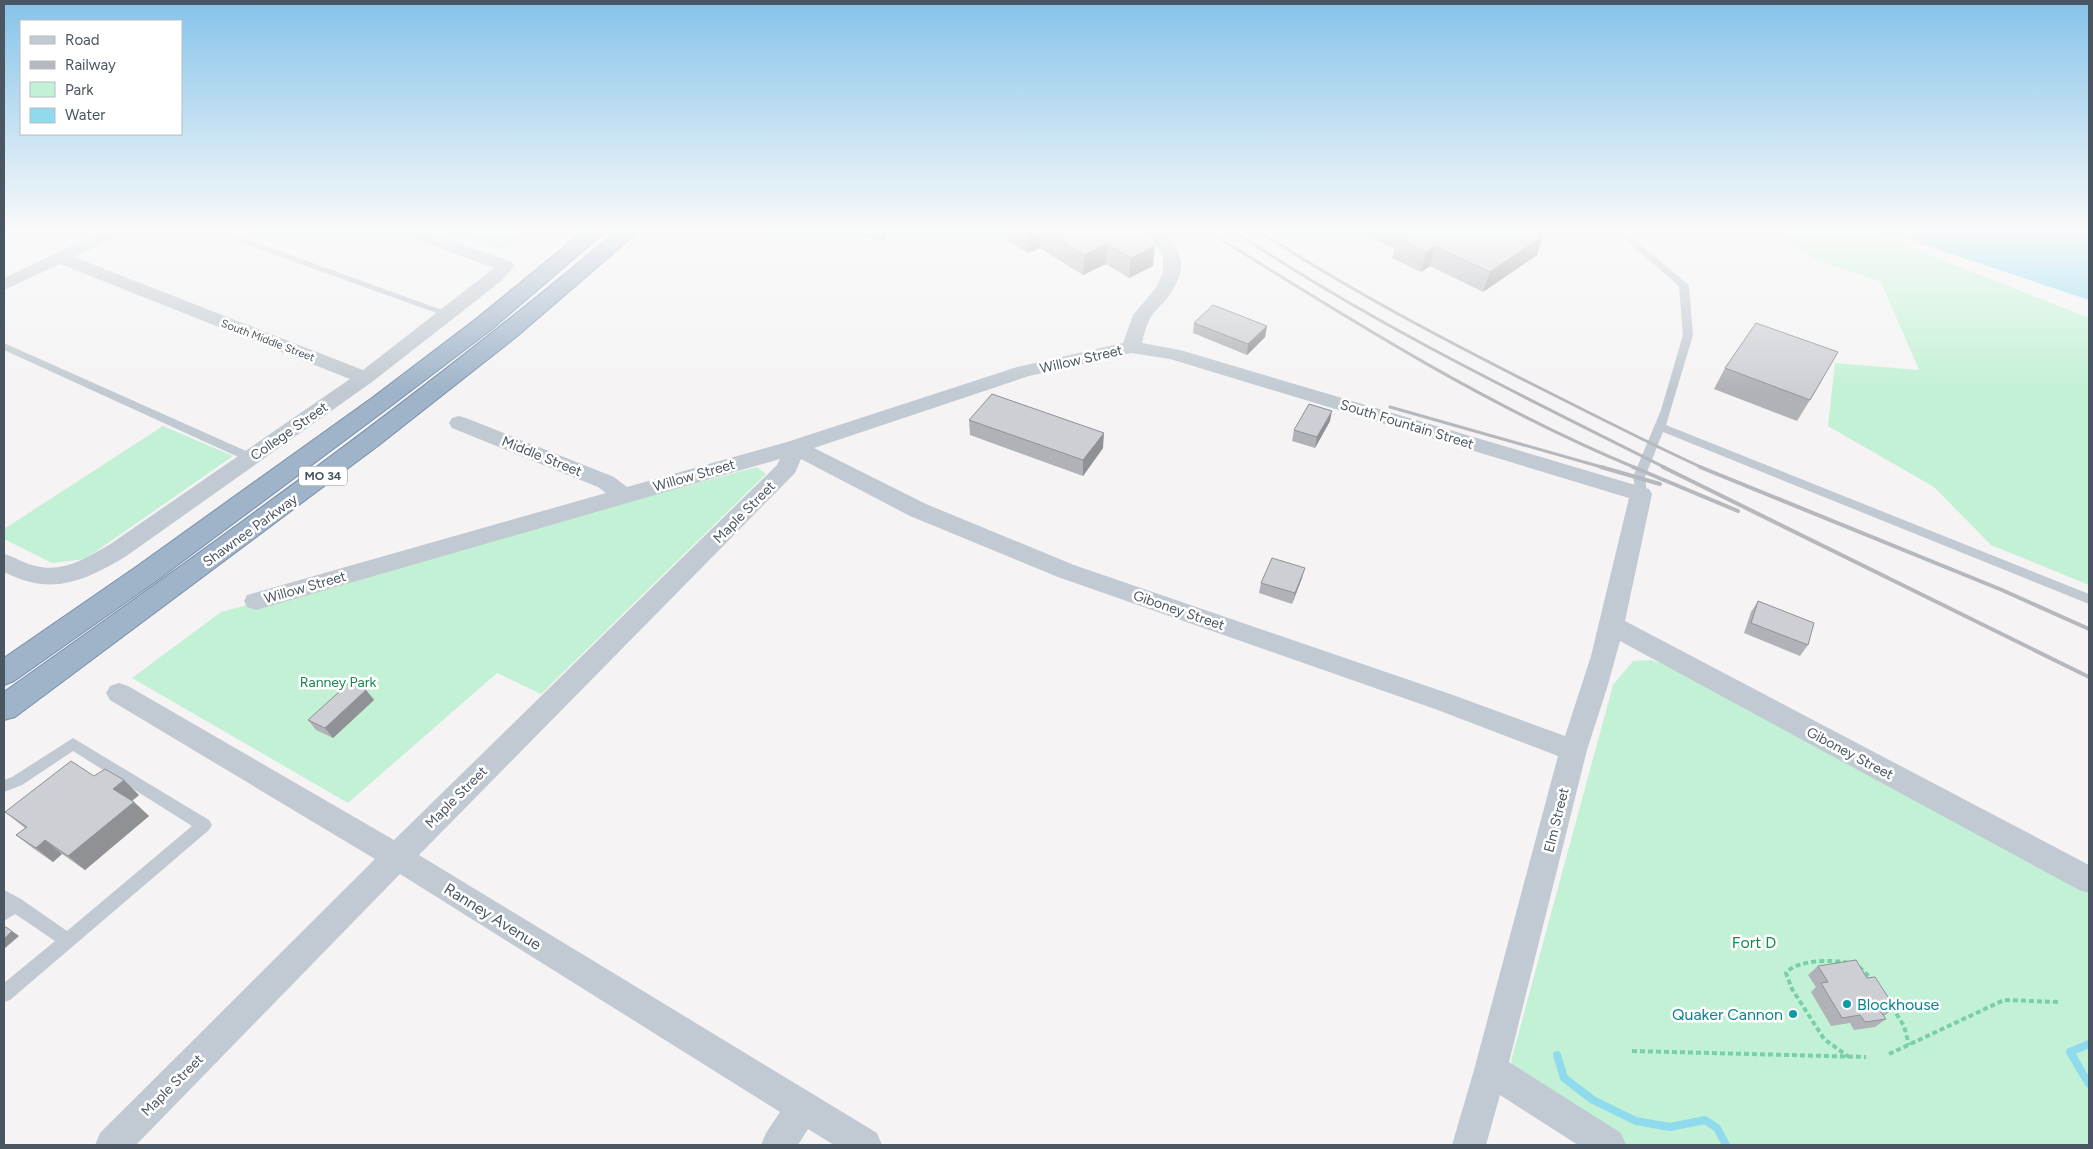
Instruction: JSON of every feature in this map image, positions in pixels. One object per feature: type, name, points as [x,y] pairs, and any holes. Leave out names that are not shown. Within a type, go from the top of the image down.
[{"type":"highway","name":"Shawnee Parkway","points":[[4,674],[154,568],[380,403],[484,324],[533,284]]},
{"type":"highway","name":"Shawnee Parkway","points":[[4,708],[330,471],[492,346],[566,284]]},
{"type":"street","name":"South Middle Street","points":[[125,284],[365,378]]},
{"type":"street","name":"College Street","points":[[4,562],[20,571],[39,576],[61,577],[83,571],[117,551],[365,378],[487,284]]},
{"type":"street","points":[[1131,347],[1141,317],[1167,284]]},
{"type":"street","name":"South Fountain Street","points":[[1131,347],[1173,354],[1641,494]]},
{"type":"street","name":"Willow Street","points":[[256,601],[794,446],[1024,371],[1131,347]]},
{"type":"street","name":"Middle Street","points":[[459,423],[606,482],[622,496]]},
{"type":"street","name":"Giboney Street","points":[[794,446],[918,510],[1066,571],[1435,698],[1574,750]]},
{"type":"street","name":"Maple Street","points":[[112,1145],[397,856],[787,468],[794,446]]},
{"type":"street","name":"Elm Street","points":[[1469,1145],[1491,1070],[1574,750],[1590,704],[1611,626],[1641,494]]},
{"type":"street","name":"Giboney Street","points":[[1611,626],[2089,880]]},
{"type":"street","name":"Ranney Avenue","points":[[119,693],[397,856],[802,1108],[865,1145]]},
{"type":"street","points":[[1491,1070],[1608,1145]]},
{"type":"street","points":[[778,1145],[802,1108]]},
{"type":"lane","points":[[363,284],[448,314]]},
{"type":"lane","points":[[1641,494],[1639,477],[1679,372],[1688,335],[1682,284]]},
{"type":"lane","points":[[4,346],[251,458]]},
{"type":"lane","points":[[1660,426],[2089,599]]},
{"type":"lane","points":[[4,794],[10,784],[73,744],[204,825],[4,994]]},
{"type":"lane","points":[[7,905],[67,940]]},
{"type":"path","points":[[1849,1057],[1824,1039],[1792,989],[1786,973],[1790,968],[1828,960],[1842,960],[1856,966],[1869,975],[1877,985]]},
{"type":"path","points":[[1889,1054],[2004,1000],[2060,1002]]},
{"type":"path","points":[[1889,1001],[1904,1026],[1908,1045]]},
{"type":"path","points":[[1632,1051],[1866,1057]]},
{"type":"green space","points":[[1882,284],[2002,284],[2089,318],[2089,585],[1991,545],[1934,487],[1828,426],[1835,363],[1919,370]]},
{"type":"green space","points":[[163,426],[233,456],[85,559],[52,563],[4,539],[4,529]]},
{"type":"green space","name":"Ranney Park","points":[[757,467],[766,474],[541,694],[497,673],[348,803],[132,678],[221,612]]},
{"type":"green space","name":"Fort D","points":[[1651,660],[1667,665],[2089,892],[2089,1145],[1626,1145],[1522,1082],[1511,1061],[1613,685],[1633,661]]},
{"type":"water","points":[[2040,284],[2089,284],[2089,300]]},
{"type":"building","points":[[1213,305],[1267,326],[1248,344],[1194,323]]},
{"type":"building","points":[[1756,323],[1838,352],[1810,400],[1725,368]]},
{"type":"building","points":[[992,394],[1104,433],[1083,460],[969,420]]},
{"type":"building","points":[[1309,404],[1332,411],[1317,437],[1294,430]]},
{"type":"building","points":[[1272,558],[1305,568],[1295,593],[1261,583]]},
{"type":"building","points":[[1758,601],[1814,623],[1808,645],[1751,623]]},
{"type":"building","points":[[350,682],[366,690],[325,728],[308,720]]},
{"type":"building","points":[[71,761],[94,776],[105,769],[124,780],[113,789],[134,802],[68,856],[45,840],[36,848],[16,835],[27,827],[5,812]]},
{"type":"building","points":[[4,926],[12,931],[4,939]]},
{"type":"building","name":"Blockhouse","points":[[1856,960],[1867,978],[1875,977],[1895,1008],[1880,1011],[1886,1019],[1865,1022],[1860,1015],[1842,1018],[1821,983],[1828,982],[1818,966]]},
{"type":"waterway","points":[[2089,1044],[2070,1052],[2089,1084]]},
{"type":"waterway","points":[[1557,1055],[1564,1078],[1593,1100],[1636,1121],[1670,1127],[1705,1120],[1717,1128],[1726,1145]]},
{"type":"railway","points":[[1293,284],[1416,358],[1470,388],[1580,443],[1636,468]]},
{"type":"railway","points":[[1316,284],[1445,356],[1666,468]]},
{"type":"railway","points":[[1344,284],[1498,367],[1703,468]]},
{"type":"railway","points":[[1390,407],[1605,468]]},
{"type":"railway","points":[[1601,467],[1660,484]]},
{"type":"railway","points":[[1633,467],[1738,511]]},
{"type":"railway","points":[[1663,467],[2089,677]]},
{"type":"railway","points":[[1700,467],[2002,590],[2089,629]]},
{"type":"place","name":"Blockhouse","points":[[1847,1004]]},
{"type":"place","name":"Quaker Cannon","points":[[1793,1014]]}]
